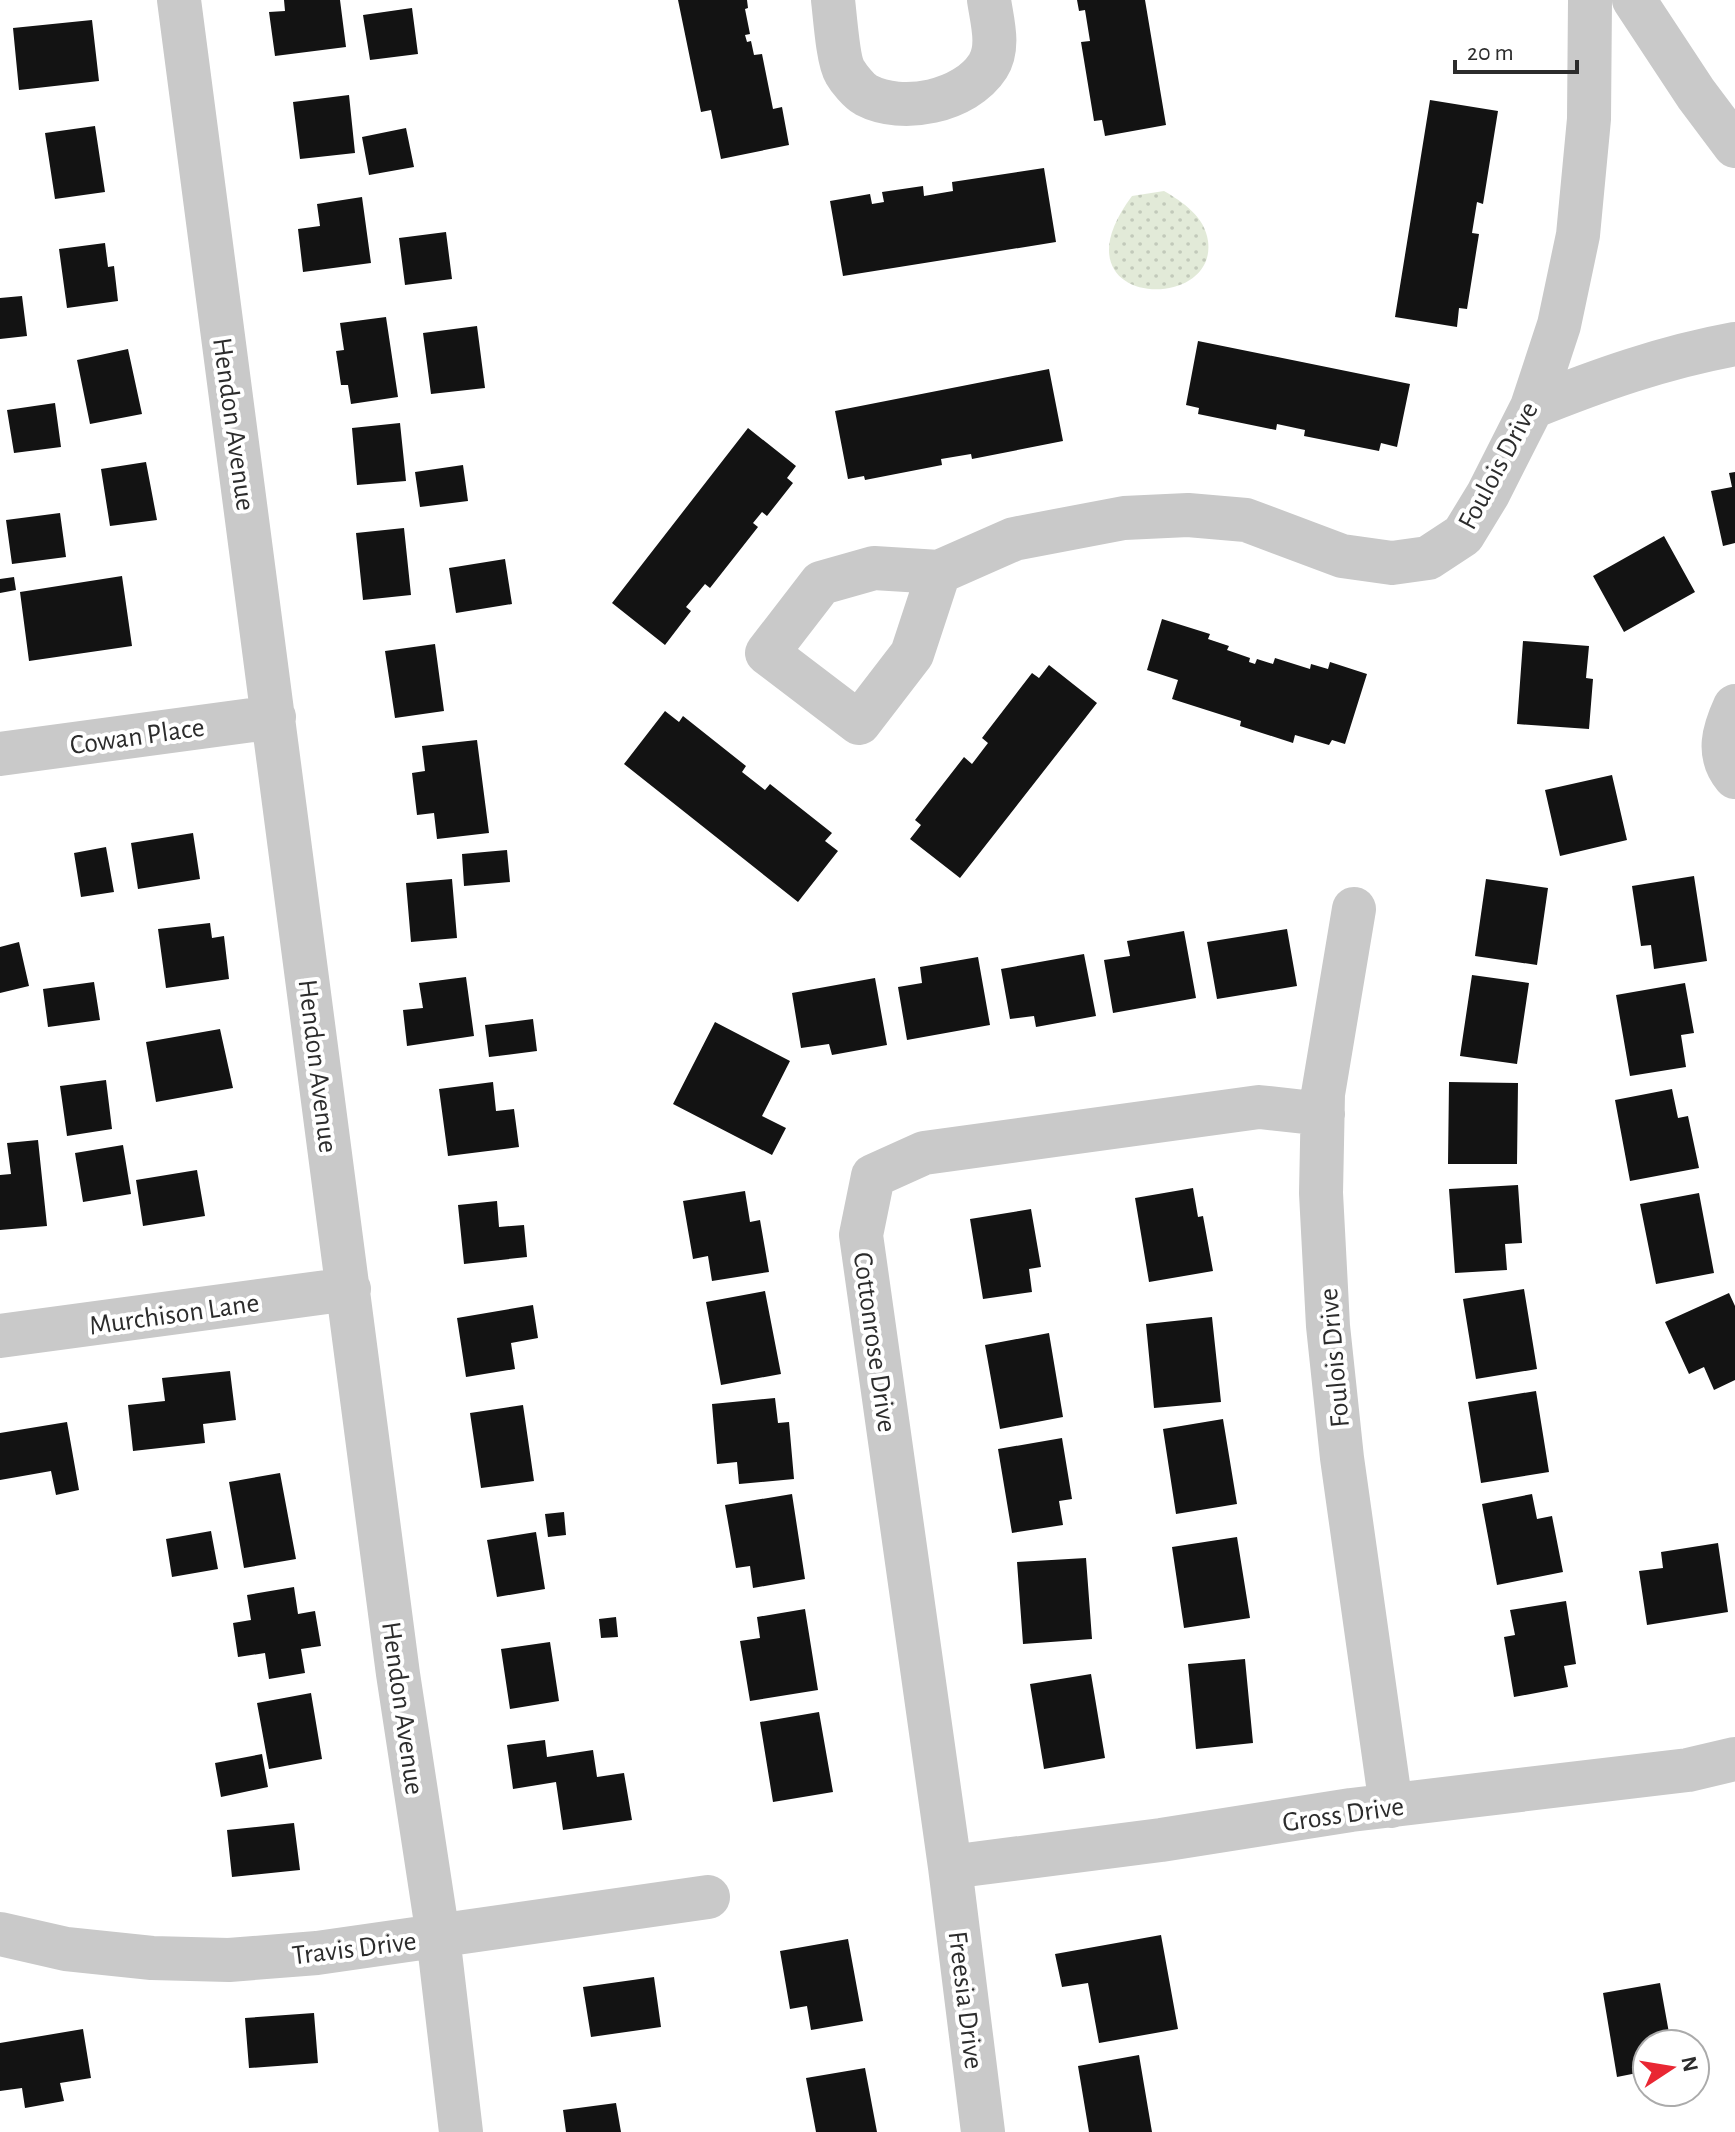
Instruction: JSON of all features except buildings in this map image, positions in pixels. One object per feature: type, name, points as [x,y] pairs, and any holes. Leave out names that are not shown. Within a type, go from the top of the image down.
[{"type":"street","name":"Hendon Avenue","points":[[179,0],[398,1674],[438,1936],[461,2132]]},
{"type":"street","points":[[833,0],[843,70],[864,94],[896,104],[930,102],[970,86],[980,75],[989,64],[995,39],[989,0]]},
{"type":"street","name":"Foulois Drive","points":[[939,572],[1014,539],[1124,518],[1188,515],[1246,520],[1342,556],[1392,563],[1428,558],[1463,535],[1488,494],[1532,407],[1559,325],[1578,235],[1589,119],[1590,0]]},
{"type":"street","points":[[1634,0],[1696,94],[1735,146]]},
{"type":"street","points":[[1532,407],[1609,376],[1683,354],[1735,344]]},
{"type":"street","points":[[1735,706],[1723,734],[1727,768],[1735,777]]},
{"type":"street","name":"Cowan Place","points":[[0,754],[274,717]]},
{"type":"street","name":"Foulois Drive","points":[[1354,909],[1323,1094],[1321,1193],[1328,1326],[1342,1458],[1391,1806]]},
{"type":"street","name":"Cottonrose Drive","points":[[950,1867],[861,1235],[873,1176],[924,1153],[970,1146],[1259,1107],[1323,1114]]},
{"type":"street","name":"Murchison Lane","points":[[0,1336],[349,1289]]},
{"type":"street","name":"Gross Drive","points":[[950,1867],[1391,1806],[1688,1770],[1735,1759]]},
{"type":"street","name":"Freesia Drive","points":[[950,1867],[983,2132]]},
{"type":"street","name":"Travis Drive","points":[[0,1934],[66,1949],[152,1958],[229,1960],[317,1953],[708,1897]]},
{"type":"green space","points":[[1164,191],[1185,205],[1203,225],[1208,241],[1204,265],[1189,281],[1166,289],[1143,288],[1122,279],[1110,260],[1112,233],[1132,196]]}]
